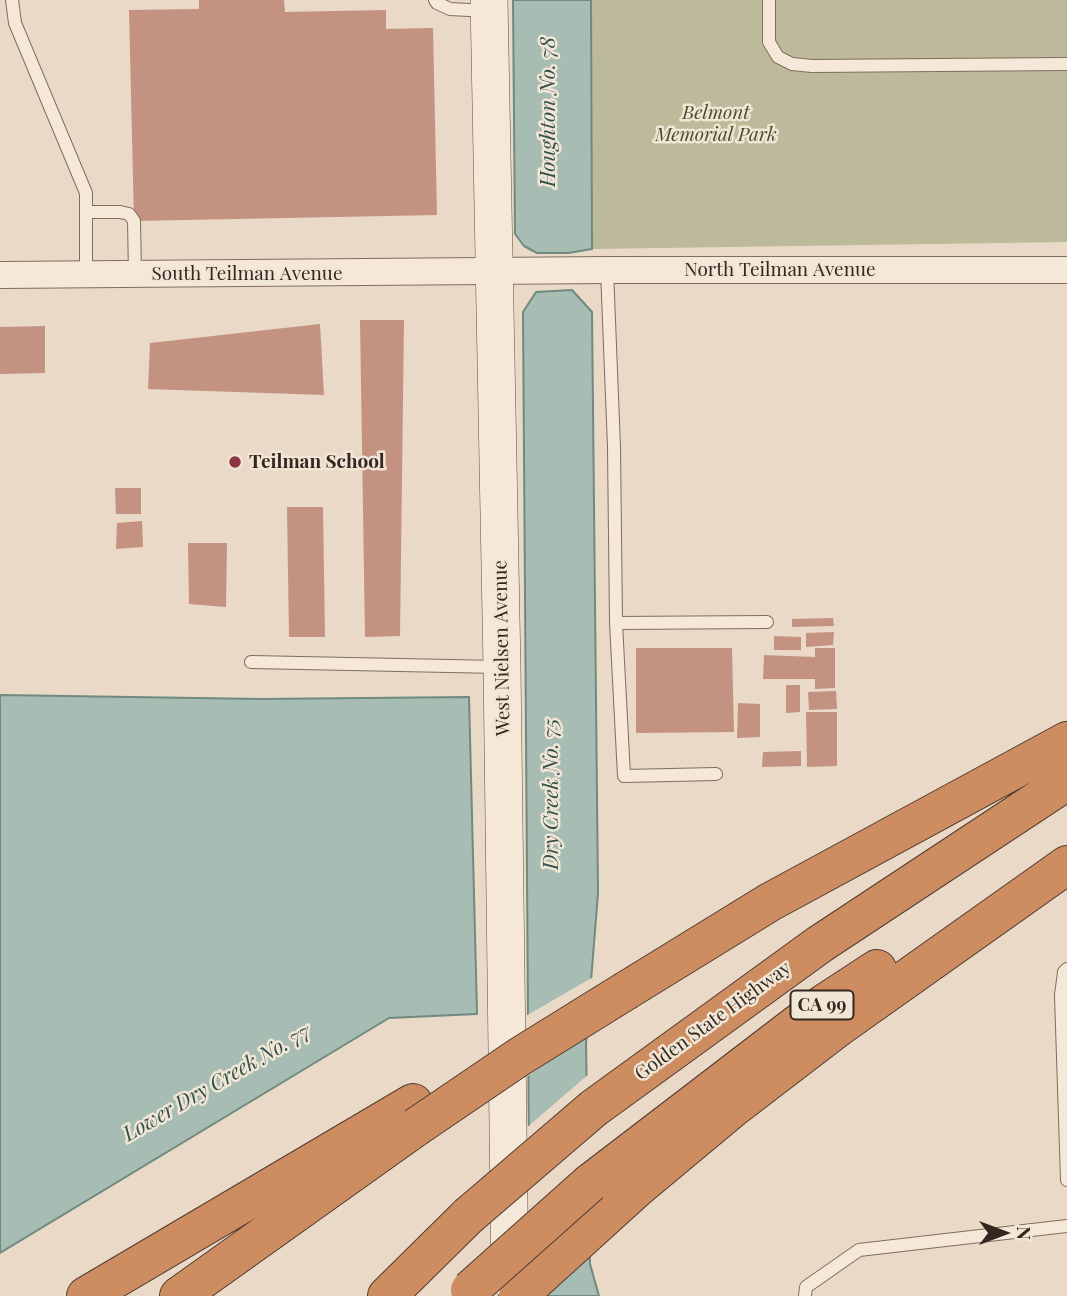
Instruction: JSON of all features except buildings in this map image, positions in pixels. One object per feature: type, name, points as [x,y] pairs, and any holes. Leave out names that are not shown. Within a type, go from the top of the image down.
[{"type":"highway","points":[[86,1296],[520,1057],[770,902],[1067,741]]},
{"type":"highway","name":"Golden State Highway","points":[[387,1296],[468,1216],[594,1108],[820,944],[1067,780]]},
{"type":"highway","name":"CA 99","points":[[467,1293],[590,1183],[825,1003],[1067,845]]},
{"type":"highway","points":[[518,1296],[637,1188],[733,1108],[840,1026],[1067,865]]},
{"type":"highway","points":[[179,1296],[415,1115]]},
{"type":"street","name":"West Nielsen Avenue","points":[[489,6],[502,667],[510,1296]]},
{"type":"street","name":"North Teilman Avenue","points":[[493,272],[1067,270]]},
{"type":"street","name":"South Teilman Avenue","points":[[0,275],[493,272]]},
{"type":"lane","points":[[12,0],[15,23],[86,194],[86,275]]},
{"type":"lane","points":[[435,0],[450,9],[489,6]]},
{"type":"lane","points":[[769,0],[769,42],[778,57],[792,64],[1067,64]]},
{"type":"lane","points":[[86,212],[129,214],[134,221],[135,274]]},
{"type":"lane","points":[[607,270],[614,447],[616,623],[624,776],[716,774]]},
{"type":"lane","points":[[616,623],[767,622]]},
{"type":"lane","points":[[251,662],[502,667]]},
{"type":"lane","points":[[1067,969],[1063,972],[1061,995],[1067,1181]]},
{"type":"lane","points":[[805,1296],[806,1287],[859,1250],[1067,1226]]},
{"type":"green space","name":"Belmont Memorial Park","points":[[591,0],[1067,0],[1067,242],[592,249]]},
{"type":"water","name":"Houghton No. 78","points":[[513,0],[591,0],[592,249],[568,253],[537,253],[524,246],[515,234]]},
{"type":"water","name":"Dry Creek No. 75","points":[[572,290],[592,312],[598,893],[586,1044],[590,1264],[599,1296],[530,1296],[523,312],[536,292]]},
{"type":"water","name":"Lower Dry Creek No. 77","points":[[0,695],[261,699],[469,697],[477,1014],[389,1018],[0,1253]]},
{"type":"pier","points":[[595,976],[590,1032],[525,1078],[524,1017]]},
{"type":"pier","points":[[590,1073],[593,1250],[526,1296],[525,1129]]},
{"type":"place","name":"Teilman School","points":[[235,462]]}]
